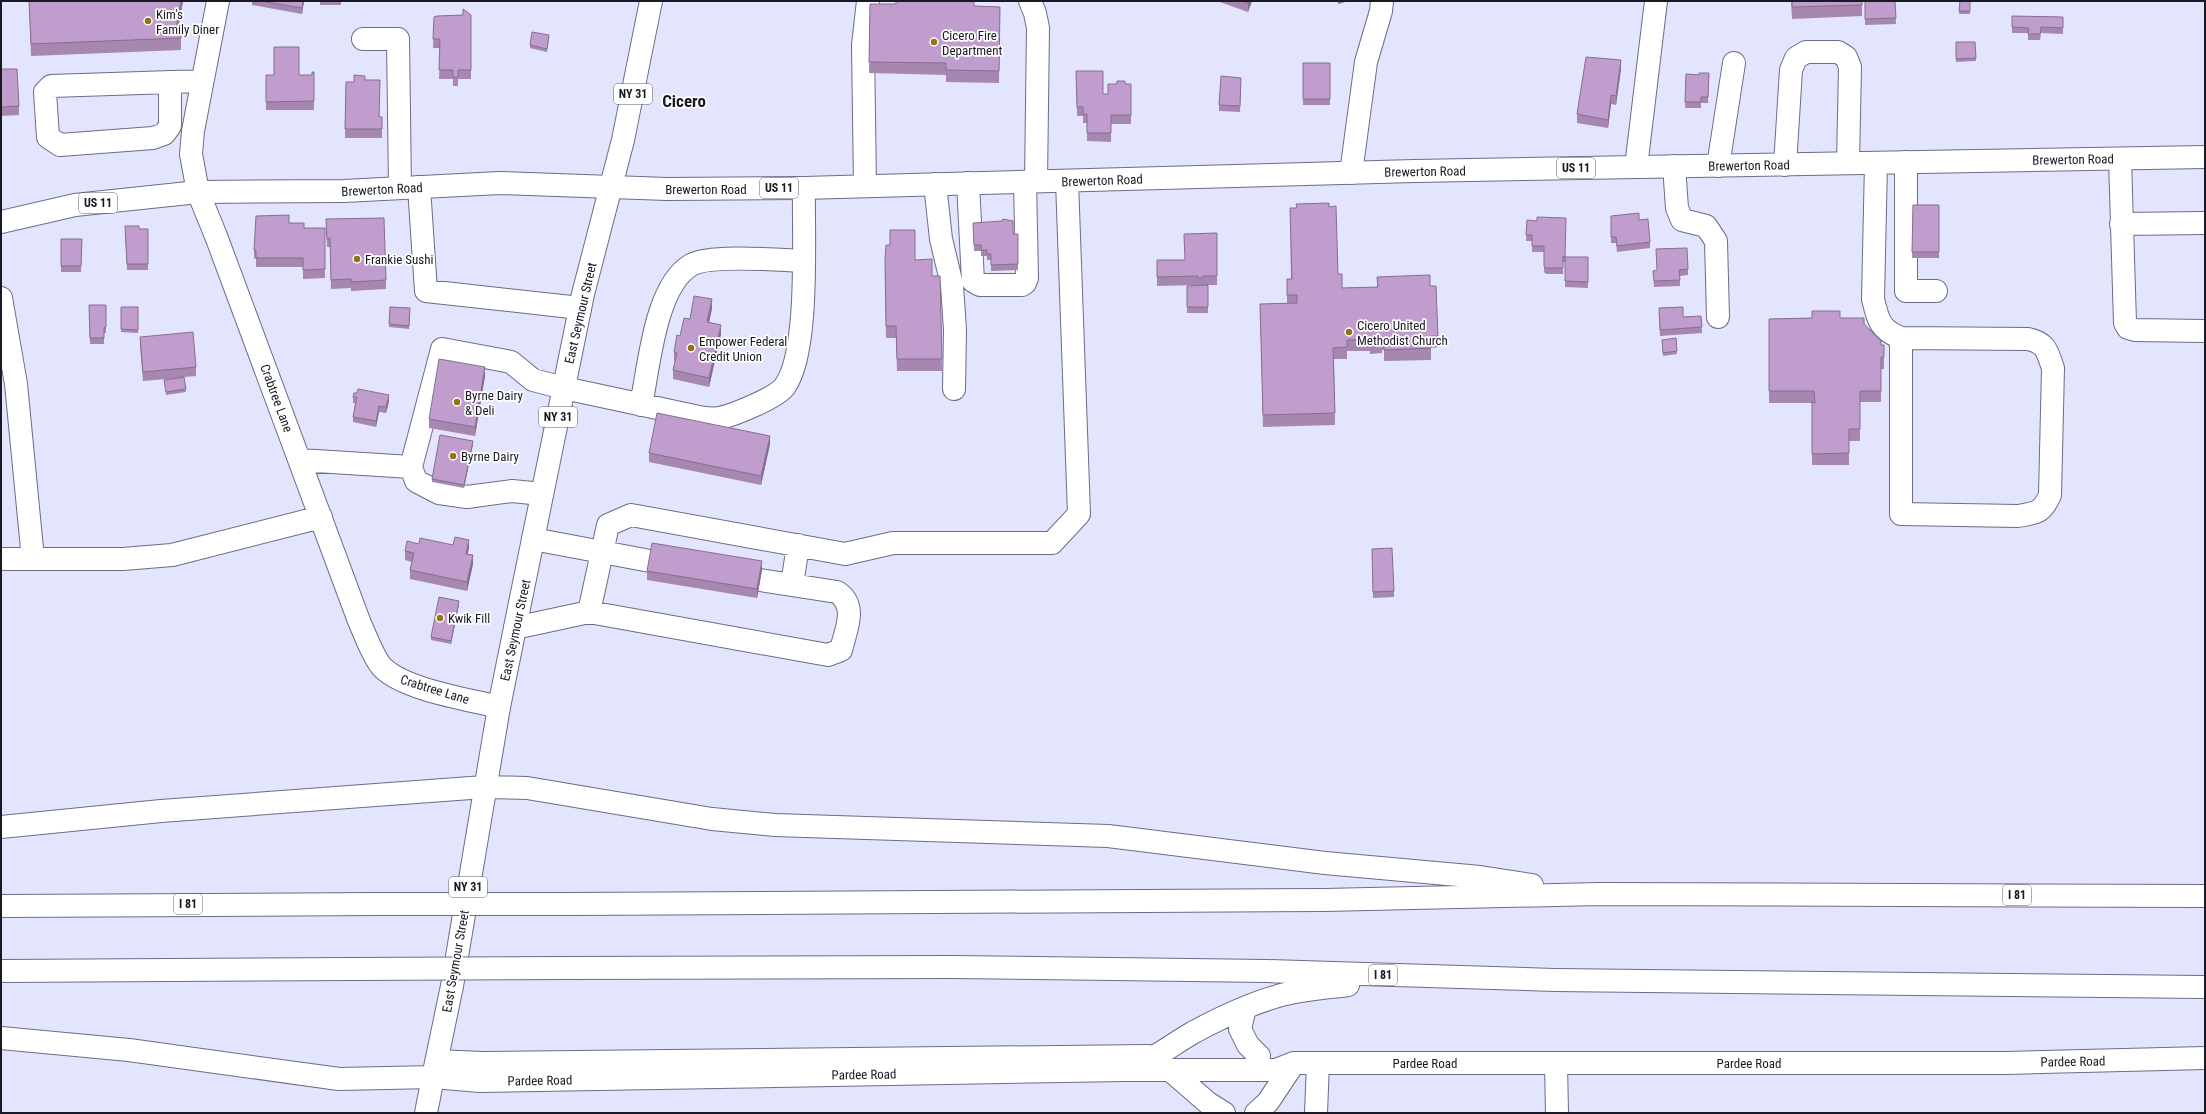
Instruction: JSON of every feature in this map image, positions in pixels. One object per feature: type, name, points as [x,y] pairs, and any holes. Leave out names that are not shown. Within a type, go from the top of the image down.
[{"type":"main road","name":"Crabtree Lane","points":[[218,1],[192,131],[191,154],[198,192],[216,236],[359,621],[382,667],[396,678],[422,688],[499,707]]},
{"type":"main road","name":"NY 31","points":[[611,187],[623,140],[651,1]]},
{"type":"main road","points":[[865,186],[864,45],[868,1]]},
{"type":"main road","points":[[968,183],[972,281],[980,285],[1022,286],[1026,283],[1028,278],[1038,28],[1035,13],[1030,1]]},
{"type":"main road","points":[[1351,173],[1366,62],[1381,11],[1382,1]]},
{"type":"main road","points":[[1636,167],[1656,1]]},
{"type":"main road","points":[[363,39],[398,39],[410,188],[426,291],[580,308]]},
{"type":"main road","points":[[1785,164],[1791,70],[1796,58],[1806,52],[1838,52],[1846,57],[1850,67],[1848,163]]},
{"type":"main road","points":[[1718,166],[1734,63]]},
{"type":"main road","points":[[170,82],[170,126],[164,134],[153,138],[60,145],[48,138],[45,92],[51,86],[170,82],[202,81]]},
{"type":"main road","name":"Brewerton Road","points":[[1,222],[75,205],[198,192],[344,191],[500,183],[667,189],[804,188],[1351,173],[2205,157]]},
{"type":"main road","points":[[2120,159],[2123,315],[2128,328],[2135,330],[2205,331]]},
{"type":"main road","points":[[1906,162],[1906,291],[1936,291]]},
{"type":"main road","points":[[1876,163],[1873,299],[1879,321],[1888,333],[1901,338],[2028,339],[2039,341],[2046,349],[2053,368],[2050,495],[2044,507],[2034,514],[2018,516],[1901,514],[1901,338]]},
{"type":"main road","points":[[1674,166],[1677,208],[1682,220],[1706,226],[1716,242],[1718,317]]},
{"type":"main road","points":[[589,612],[600,552],[608,525],[631,515],[845,554],[894,543],[1052,543],[1079,514],[1067,180]]},
{"type":"main road","points":[[935,184],[940,239],[952,285],[955,330],[954,389]]},
{"type":"main road","name":"East Seymour Street","points":[[435,1069],[499,707],[580,308],[611,187]]},
{"type":"main road","points":[[542,494],[512,491],[467,496],[439,493],[416,481],[411,467],[442,349],[511,362],[534,380],[699,418],[720,418],[769,397],[784,388],[792,376],[797,357],[802,310],[804,188]]},
{"type":"main road","points":[[2121,224],[2205,222]]},
{"type":"main road","points":[[641,405],[664,300],[676,279],[686,269],[692,265],[712,259],[803,261]]},
{"type":"main road","points":[[1,298],[16,384],[33,559]]},
{"type":"main road","points":[[300,460],[411,467]]},
{"type":"main road","points":[[1,559],[123,559],[172,555],[321,517]]},
{"type":"main road","points":[[533,539],[650,561]]},
{"type":"main road","points":[[792,585],[798,545]]},
{"type":"main road","points":[[515,628],[589,612],[828,655],[842,650],[850,609],[846,598],[837,592],[760,580]]},
{"type":"main road","points":[[1,827],[162,811],[484,787],[527,788],[712,819],[775,825],[1108,836],[1325,863],[1480,878],[1599,894]]},
{"type":"main road","name":"I 81","points":[[1,906],[1324,900],[1599,894],[2205,896]]},
{"type":"main road","name":"I 81","points":[[1,971],[952,967],[1266,971],[1555,980],[2205,987]]},
{"type":"main road","points":[[1224,1113],[1208,1103],[1164,1063],[1194,1032],[1245,1008],[1279,996],[1309,989],[1431,976]]},
{"type":"main road","points":[[1245,1008],[1240,1029],[1248,1045],[1259,1056]]},
{"type":"main road","points":[[1,1038],[129,1050],[339,1079],[435,1069]]},
{"type":"main road","name":"Pardee Road","points":[[435,1069],[480,1081],[1125,1070],[1164,1063],[1259,1056],[1279,1057],[1294,1063]]},
{"type":"main road","name":"Pardee Road","points":[[435,1069],[490,1063],[1164,1063],[1276,1070],[1294,1063],[2006,1063],[2205,1058]]},
{"type":"main road","points":[[1256,1113],[1268,1102],[1294,1063]]},
{"type":"main road","points":[[1316,1113],[1318,1063]]},
{"type":"main road","points":[[1556,1063],[1557,1113]]},
{"type":"main road","name":"NY 31","points":[[426,1113],[435,1069]]},
{"type":"building","points":[[29,1],[181,1],[176,29],[181,29],[181,38],[31,44]]},
{"type":"building","points":[[261,1],[303,1],[302,8]]},
{"type":"building","points":[[896,1],[974,1],[974,6],[1000,7],[999,71],[946,70],[946,63],[869,62],[870,4],[896,4]]},
{"type":"building","points":[[1792,1],[1862,1],[1862,5],[1792,7]]},
{"type":"building","points":[[1865,1],[1895,1],[1896,18],[1865,19]]},
{"type":"building","points":[[1960,1],[1970,1],[1970,11],[1959,11]]},
{"type":"building","points":[[463,9],[471,15],[471,70],[458,70],[458,77],[453,77],[453,70],[439,70],[440,39],[433,39],[434,17],[463,15]]},
{"type":"building","points":[[2012,16],[2063,17],[2063,28],[2041,27],[2040,34],[2028,34],[2029,28],[2012,27]]},
{"type":"building","points":[[532,32],[549,35],[547,49],[530,45]]},
{"type":"building","points":[[1956,42],[1975,42],[1976,58],[1956,59]]},
{"type":"building","points":[[274,47],[299,47],[299,75],[312,75],[312,72],[314,72],[314,101],[266,102],[266,75],[274,75]]},
{"type":"building","points":[[1586,57],[1621,60],[1616,96],[1611,95],[1608,120],[1577,114]]},
{"type":"building","points":[[1303,63],[1330,63],[1330,99],[1303,99]]},
{"type":"building","points":[[1,69],[17,69],[19,106],[1,107]]},
{"type":"building","points":[[1076,71],[1103,71],[1103,94],[1108,94],[1108,84],[1117,84],[1117,81],[1125,81],[1125,84],[1131,84],[1131,115],[1111,115],[1111,133],[1087,133],[1087,114],[1083,114],[1083,107],[1077,107]]},
{"type":"building","points":[[1699,73],[1709,73],[1708,97],[1701,97],[1701,102],[1685,102],[1686,74],[1699,75]]},
{"type":"building","points":[[354,75],[365,76],[365,80],[380,80],[379,117],[382,117],[382,129],[345,129],[346,82],[354,82]]},
{"type":"building","points":[[1221,76],[1241,78],[1240,106],[1219,105]]},
{"type":"building","name":"Cicero United Methodist Church","points":[[1329,203],[1329,207],[1336,206],[1338,274],[1342,274],[1342,288],[1378,287],[1377,277],[1430,275],[1430,286],[1436,286],[1438,336],[1431,336],[1431,348],[1384,350],[1384,338],[1382,338],[1382,342],[1370,342],[1370,339],[1347,340],[1347,347],[1333,348],[1335,413],[1263,415],[1260,304],[1297,303],[1297,295],[1287,295],[1287,279],[1292,279],[1290,208],[1297,208],[1296,204]]},
{"type":"building","points":[[1913,205],[1939,205],[1939,252],[1912,252]]},
{"type":"building","points":[[1639,213],[1639,220],[1648,219],[1650,242],[1617,246],[1616,237],[1611,237],[1611,216]]},
{"type":"building","points":[[289,215],[289,223],[304,223],[304,228],[325,228],[325,269],[303,270],[303,258],[256,258],[256,250],[254,250],[256,216]]},
{"type":"building","points":[[1537,217],[1566,218],[1565,257],[1563,256],[1563,268],[1546,268],[1544,266],[1544,246],[1532,246],[1532,235],[1526,235],[1527,220],[1537,221]]},
{"type":"building","points":[[384,218],[386,280],[351,282],[351,279],[331,280],[330,238],[327,239],[326,219]]},
{"type":"building","points":[[1003,219],[1013,221],[1013,234],[1018,234],[1018,264],[991,265],[991,254],[987,254],[987,250],[981,250],[981,245],[974,245],[973,223],[1002,221]]},
{"type":"building","points":[[125,226],[139,226],[139,229],[148,229],[148,264],[127,264]]},
{"type":"building","points":[[890,230],[915,230],[915,260],[932,259],[932,276],[940,276],[942,359],[897,359],[896,326],[886,326],[885,260],[886,245],[890,245]]},
{"type":"building","points":[[1217,233],[1217,276],[1203,276],[1203,278],[1198,278],[1198,276],[1157,277],[1157,260],[1185,260],[1184,234]]},
{"type":"building","points":[[61,239],[82,239],[81,266],[61,266]]},
{"type":"building","points":[[1687,248],[1688,269],[1679,270],[1680,280],[1654,281],[1653,271],[1657,270],[1656,249]]},
{"type":"building","points":[[1565,257],[1588,257],[1588,282],[1565,281]]},
{"type":"building","points":[[1208,285],[1208,307],[1187,307],[1187,286]]},
{"type":"building","points":[[694,296],[712,299],[707,322],[721,325],[709,378],[673,370],[677,353],[674,352],[677,335],[680,336],[684,318],[690,319]]},
{"type":"building","points":[[89,305],[106,305],[106,327],[104,327],[104,338],[90,338]]},
{"type":"building","points":[[121,307],[138,307],[138,330],[121,329]]},
{"type":"building","points":[[390,307],[410,308],[409,326],[389,324]]},
{"type":"building","points":[[1683,307],[1683,317],[1701,316],[1702,327],[1660,330],[1659,308]]},
{"type":"building","points":[[1812,311],[1840,311],[1840,318],[1864,318],[1864,324],[1881,341],[1881,345],[1884,345],[1884,357],[1881,357],[1881,391],[1860,391],[1860,429],[1849,429],[1849,453],[1812,454],[1812,402],[1815,403],[1814,391],[1769,391],[1769,319],[1812,318]]},
{"type":"building","points":[[193,332],[196,367],[143,372],[140,337]]},
{"type":"building","points":[[1676,338],[1677,351],[1663,353],[1662,340]]},
{"type":"building","name":"Byrne Dairy & Deli","points":[[439,359],[485,367],[475,427],[429,419]]},
{"type":"building","points":[[184,377],[186,389],[166,392],[164,380]]},
{"type":"building","points":[[358,389],[389,395],[386,407],[379,406],[376,421],[353,417],[357,397],[353,397],[354,393],[357,393]]},
{"type":"building","points":[[657,413],[770,436],[761,476],[649,453]]},
{"type":"building","points":[[440,435],[473,441],[464,485],[432,479]]},
{"type":"building","points":[[455,537],[469,540],[466,554],[473,555],[467,582],[410,570],[414,553],[405,551],[407,541],[419,544],[420,538],[453,545]]},
{"type":"building","points":[[652,543],[762,561],[757,589],[647,571]]},
{"type":"building","points":[[1392,548],[1394,591],[1373,592],[1372,549]]},
{"type":"building","points":[[439,597],[459,601],[451,641],[431,637]]},
{"type":"place","name":"Kim's Family Diner","points":[[148,21]]},
{"type":"place","name":"Cicero Fire Department","points":[[934,42]]},
{"type":"place","name":"Frankie Sushi","points":[[357,259]]},
{"type":"place","name":"Cicero United Methodist Church","points":[[1349,332]]},
{"type":"place","name":"Empower Federal Credit Union","points":[[691,348]]},
{"type":"place","name":"Byrne Dairy & Deli","points":[[457,402]]},
{"type":"place","name":"Byrne Dairy","points":[[453,456]]},
{"type":"place","name":"Kwik Fill","points":[[440,618]]},
{"type":"district","name":"Cicero","points":[[684,101]]}]
